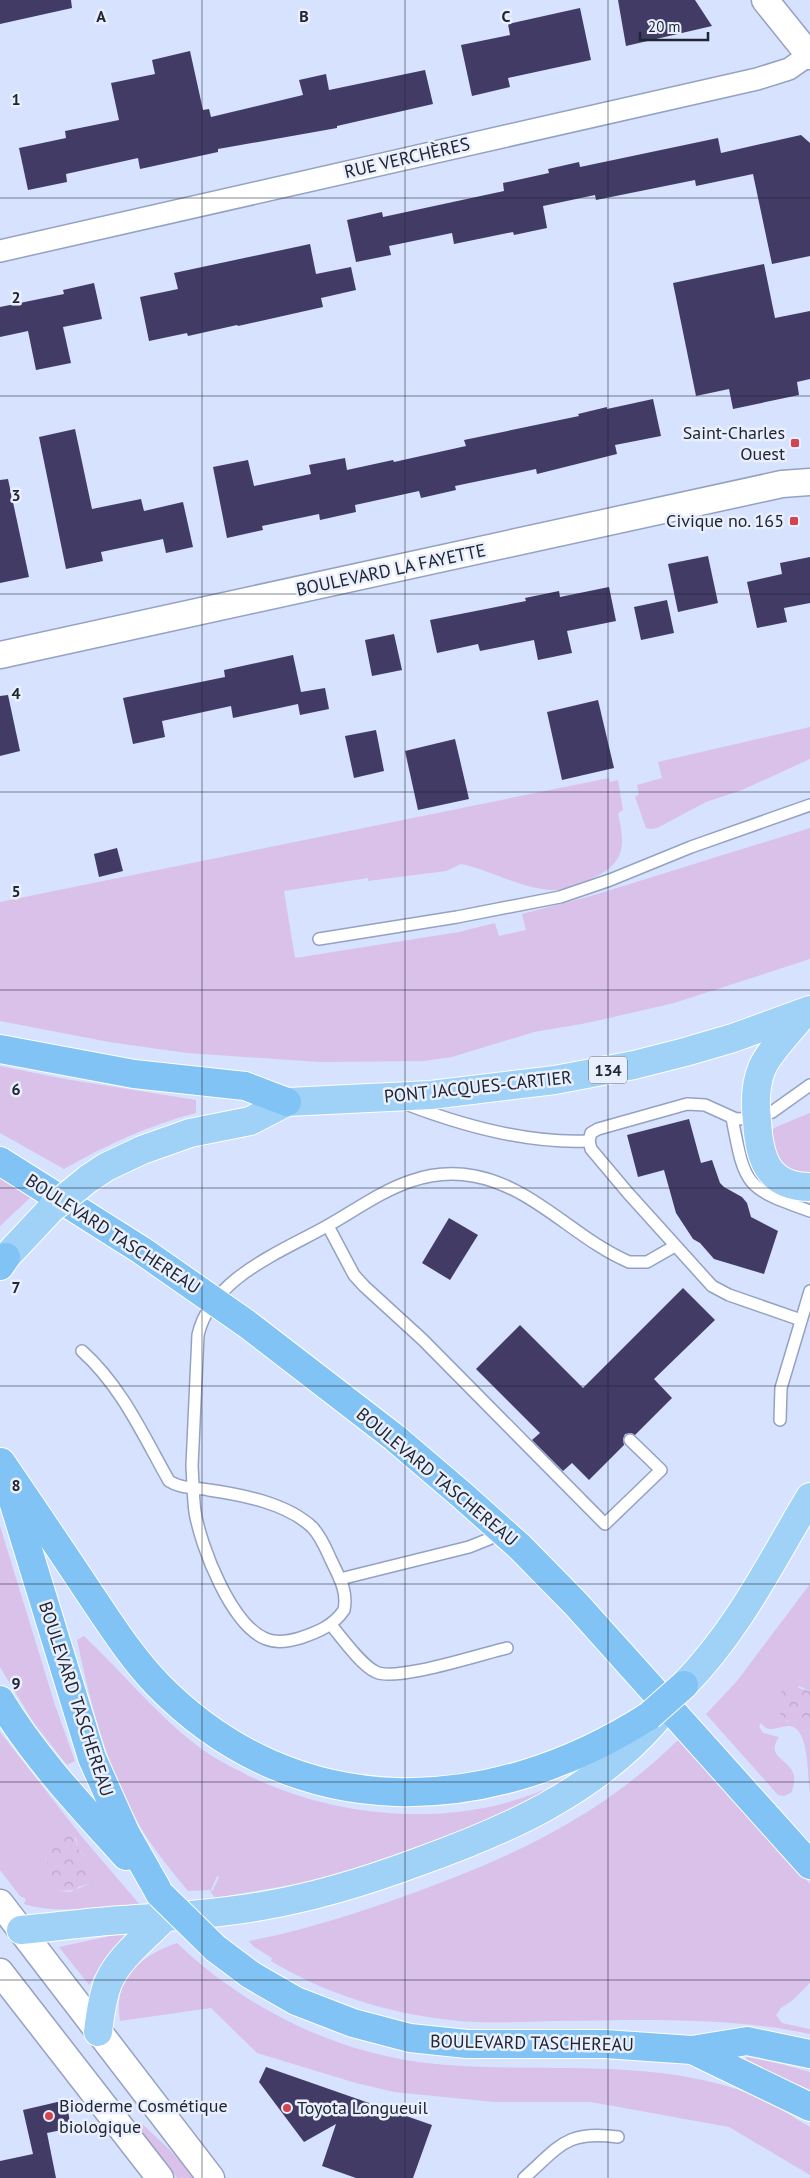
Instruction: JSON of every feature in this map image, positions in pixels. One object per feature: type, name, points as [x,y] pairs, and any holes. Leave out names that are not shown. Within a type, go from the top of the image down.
[{"type":"highway","points":[[0,1048],[134,1074],[245,1086],[287,1102]]},
{"type":"highway","name":"BOULEVARD TASCHEREAU","points":[[0,1161],[142,1250],[215,1301],[395,1438],[502,1530],[611,1641],[810,1865]]},
{"type":"highway","points":[[1,1461],[122,1642],[157,1684],[183,1709],[210,1729],[253,1755],[296,1773],[340,1785],[390,1792],[424,1793],[479,1787],[545,1769],[614,1738],[652,1719],[684,1685]]},
{"type":"highway","name":"BOULEVARD TASCHEREAU","points":[[1,1461],[92,1758],[122,1827],[162,1906],[251,1975],[296,2001],[334,2017],[393,2035],[425,2041],[467,2044],[614,2045],[692,2050],[747,2041],[810,2054]]},
{"type":"highway","points":[[0,1700],[24,1738],[162,1906]]},
{"type":"highway","points":[[692,2050],[810,2107]]},
{"type":"main road","name":"PONT JACQUES-CARTIER","points":[[287,1102],[389,1098],[531,1084],[634,1065],[733,1038],[807,1012]]},
{"type":"main road","points":[[807,1012],[765,1063],[744,1118],[768,1168],[787,1183],[810,1186]]},
{"type":"main road","points":[[2,1261],[51,1209],[106,1167],[142,1150],[190,1134],[250,1121],[287,1102]]},
{"type":"main road","points":[[684,1685],[717,1646],[746,1606],[810,1497]]},
{"type":"main road","points":[[11,1931],[162,1906],[261,1906],[324,1892],[400,1869],[481,1839],[522,1820],[583,1784],[628,1748],[652,1719]]},
{"type":"main road","points":[[98,2032],[102,2004],[113,1972],[162,1906]]},
{"type":"street","points":[[765,0],[810,55]]},
{"type":"street","name":"RUE VERCHÈRES","points":[[0,250],[757,79],[789,69],[810,55]]},
{"type":"street","name":"BOULEVARD LA FAYETTE","points":[[782,484],[810,472]]},
{"type":"street","name":"BOULEVARD LA FAYETTE","points":[[0,655],[782,484],[810,482]]},
{"type":"street","points":[[0,1903],[11,1931],[98,2032],[211,2178]]},
{"type":"street","points":[[0,1972],[160,2178]]},
{"type":"lane","points":[[319,939],[457,917],[560,897],[691,847],[810,805]]},
{"type":"lane","points":[[800,1320],[718,1290],[707,1281],[628,1193],[591,1149],[589,1141],[591,1133],[598,1129],[687,1104],[705,1105],[744,1118],[772,1112],[810,1085]]},
{"type":"lane","points":[[389,1098],[453,1122],[472,1124],[542,1139],[589,1141]]},
{"type":"lane","points":[[744,1118],[742,1166],[750,1180],[769,1196],[810,1211]]},
{"type":"lane","points":[[82,1351],[105,1374],[122,1397],[169,1481],[183,1488],[193,1487],[233,1494],[262,1502],[303,1520],[319,1536],[345,1592],[345,1605],[339,1618],[330,1625],[294,1639],[267,1640],[245,1624],[236,1612],[211,1566],[198,1526],[193,1487],[194,1398],[198,1335],[201,1322],[215,1301],[231,1284],[251,1269],[386,1192],[410,1181],[442,1174],[459,1174],[482,1178],[507,1186],[629,1262],[647,1262],[675,1246]]},
{"type":"lane","points":[[328,1226],[354,1275],[364,1286],[409,1326],[605,1524],[661,1470],[630,1440]]},
{"type":"lane","points":[[780,1420],[781,1388],[810,1292]]},
{"type":"lane","points":[[340,1579],[469,1547],[489,1539],[502,1530]]},
{"type":"lane","points":[[330,1625],[367,1666],[376,1672],[386,1675],[406,1674],[507,1648]]},
{"type":"lane","points":[[524,2178],[562,2144],[579,2136],[590,2134],[618,2138]]},
{"type":"green space","points":[[810,727],[810,759],[742,790],[706,802],[657,828],[646,828],[635,797],[639,794],[637,785],[662,778],[658,762]]},
{"type":"green space","points":[[609,778],[610,782],[618,780],[623,810],[618,813],[622,841],[619,856],[615,863],[599,875],[573,887],[551,890],[525,885],[461,864],[446,871],[368,881],[368,878],[284,891],[295,958],[459,932],[495,923],[499,936],[526,930],[522,914],[591,896],[810,828],[810,959],[674,1003],[587,1023],[534,1032],[452,1057],[424,1061],[320,1062],[187,1053],[109,1042],[0,1021],[0,902]]},
{"type":"green space","points":[[0,1066],[65,1079],[196,1100],[196,1113],[161,1123],[128,1136],[64,1169],[0,1133]]},
{"type":"green space","points":[[810,1113],[810,1174],[794,1174],[779,1164],[770,1131]]},
{"type":"green space","points":[[0,1175],[33,1195],[0,1226]]},
{"type":"green space","points":[[0,1526],[55,1705],[75,1761],[67,1765],[34,1723],[0,1667]]},
{"type":"green space","points":[[810,1584],[810,1691],[799,1686],[786,1721],[804,1724],[810,1730],[810,1793],[806,1754],[801,1735],[790,1726],[771,1729],[764,1727],[761,1723],[759,1726],[763,1733],[779,1737],[775,1744],[776,1754],[788,1765],[794,1775],[792,1792],[784,1796],[778,1795],[706,1714],[737,1681]]},
{"type":"green space","points":[[84,1636],[166,1719],[201,1749],[247,1775],[308,1799],[372,1812],[437,1814],[502,1804],[566,1781],[560,1786],[439,1845],[320,1880],[215,1898],[210,1891],[213,1890],[219,1877],[217,1876],[211,1890],[188,1891],[147,1837],[124,1796],[115,1775],[93,1708],[82,1663],[77,1640]]},
{"type":"green space","points":[[787,1685],[810,1691],[810,1730],[788,1721],[781,1715],[778,1706],[779,1697]]},
{"type":"green space","points":[[0,1732],[82,1837],[141,1906],[66,1910],[24,1904],[26,1899],[20,1896],[0,1870]],"holes":[[[76,1838],[78,1848],[84,1856],[89,1884],[70,1892],[59,1891],[48,1867],[47,1841]]]},
{"type":"green space","points":[[679,1739],[715,1776],[810,1884],[810,1983],[793,2000],[781,2008],[776,2015],[782,2023],[810,2029],[810,2034],[746,2024],[682,2020],[489,2022],[426,2017],[380,2007],[313,1983],[271,1961],[272,1958],[253,1946],[249,1941],[307,1927],[364,1910],[479,1868],[550,1834],[584,1814],[648,1767]]},
{"type":"green space","points":[[66,1828],[73,1832],[78,1848],[96,1877],[94,1881],[78,1887],[76,1890],[59,1891],[55,1889],[50,1877],[44,1845],[54,1835]]},
{"type":"green space","points":[[124,1933],[125,1936],[103,1961],[89,1985],[59,1947]]},
{"type":"green space","points":[[177,1943],[233,1989],[264,2008],[296,2025],[364,2051],[400,2059],[475,2067],[634,2070],[712,2082],[751,2094],[774,2105],[810,2127],[810,2175],[729,2127],[591,2102],[494,2102],[394,2092],[356,2083],[257,2053],[211,2008],[120,2021],[119,2006],[121,1992],[125,1981],[132,1971],[152,1955]]},
{"type":"green space","points":[[747,2057],[810,2072],[810,2090],[745,2061]]},
{"type":"green space","points":[[141,2123],[172,2152],[195,2178],[177,2178],[137,2127]]},
{"type":"building","points":[[0,0],[71,0],[72,8],[0,24]]},
{"type":"building","points":[[618,0],[695,0],[712,26],[626,46]]},
{"type":"building","points":[[580,8],[591,60],[508,78],[510,87],[472,96],[461,45],[510,35],[508,24]]},
{"type":"building","points":[[190,51],[203,110],[209,109],[211,117],[303,95],[299,80],[326,74],[329,90],[425,70],[433,104],[337,126],[337,128],[218,149],[218,152],[140,169],[138,158],[66,174],[67,182],[28,190],[19,148],[66,138],[65,131],[119,120],[111,83],[155,74],[152,60]]},
{"type":"building","points":[[801,135],[810,143],[810,256],[772,264],[753,174],[696,186],[695,180],[596,200],[595,195],[543,206],[547,228],[514,235],[513,232],[454,244],[452,233],[389,246],[391,255],[356,262],[347,220],[382,212],[383,217],[504,191],[503,183],[549,173],[548,169],[579,162],[580,167],[718,138],[721,153]]},
{"type":"building","points":[[310,244],[316,274],[351,267],[356,290],[321,298],[323,307],[188,336],[187,333],[149,341],[140,297],[178,289],[174,273]]},
{"type":"building","points":[[764,264],[775,318],[810,311],[810,379],[797,382],[799,395],[733,409],[729,389],[696,396],[673,283]]},
{"type":"building","points":[[94,283],[102,319],[63,327],[71,363],[36,370],[28,331],[0,337],[0,307],[64,294],[63,290]]},
{"type":"building","points":[[653,399],[661,436],[615,445],[617,454],[537,474],[536,469],[455,486],[456,490],[421,498],[419,491],[355,505],[356,512],[320,520],[319,514],[262,526],[263,530],[227,538],[213,467],[248,460],[254,486],[311,474],[309,465],[345,458],[347,470],[393,460],[394,462],[466,446],[464,440],[579,416],[578,414],[607,407],[607,409]]},
{"type":"building","points":[[75,429],[92,509],[141,499],[144,511],[183,502],[193,547],[166,553],[163,539],[101,552],[103,561],[66,569],[39,437]]},
{"type":"building","points":[[8,479],[29,577],[0,583],[0,480]]},
{"type":"building","points":[[708,556],[718,603],[678,612],[668,564]]},
{"type":"building","points":[[810,557],[810,603],[784,608],[787,622],[757,628],[747,582],[782,574],[780,563]]},
{"type":"building","points":[[609,587],[616,621],[567,631],[572,653],[538,660],[534,640],[480,651],[478,644],[437,653],[430,620],[526,601],[525,598],[559,591],[560,597]]},
{"type":"building","points":[[667,600],[674,633],[641,640],[634,607]]},
{"type":"building","points":[[394,634],[402,670],[372,676],[365,640]]},
{"type":"building","points":[[293,655],[301,692],[325,688],[329,709],[300,715],[298,704],[233,718],[231,706],[162,721],[165,737],[133,744],[123,698],[225,677],[224,670]]},
{"type":"building","points":[[8,695],[20,751],[0,756],[0,696]]},
{"type":"building","points":[[598,700],[614,768],[562,780],[547,712]]},
{"type":"building","points":[[376,730],[384,771],[354,778],[345,736]]},
{"type":"building","points":[[455,739],[469,799],[418,810],[405,751]]},
{"type":"building","points":[[117,848],[123,871],[99,877],[94,854]]},
{"type":"building","points":[[689,1119],[701,1163],[712,1160],[720,1183],[742,1197],[747,1203],[751,1217],[778,1231],[764,1274],[714,1259],[700,1243],[693,1239],[676,1213],[664,1170],[638,1177],[627,1135]]},
{"type":"building","points":[[449,1218],[478,1235],[450,1280],[422,1263]]},
{"type":"building","points":[[683,1288],[715,1320],[654,1379],[672,1398],[635,1435],[631,1433],[625,1434],[623,1439],[624,1445],[589,1480],[572,1463],[563,1471],[532,1440],[540,1433],[476,1369],[520,1325],[583,1388]]},
{"type":"building","points":[[266,2067],[432,2125],[413,2178],[356,2178],[322,2166],[336,2124],[304,2142],[259,2082]]},
{"type":"building","points":[[66,2100],[71,2128],[47,2133],[56,2178],[0,2178],[0,2161],[33,2154],[23,2110]]},
{"type":"place","name":"Saint-Charles Ouest","points":[[795,443]]},
{"type":"place","name":"Civique no. 165","points":[[794,521]]},
{"type":"place","name":"Toyota Longueuil","points":[[287,2108]]},
{"type":"place","name":"Bioderme Cosmétique biologique","points":[[49,2116]]}]
